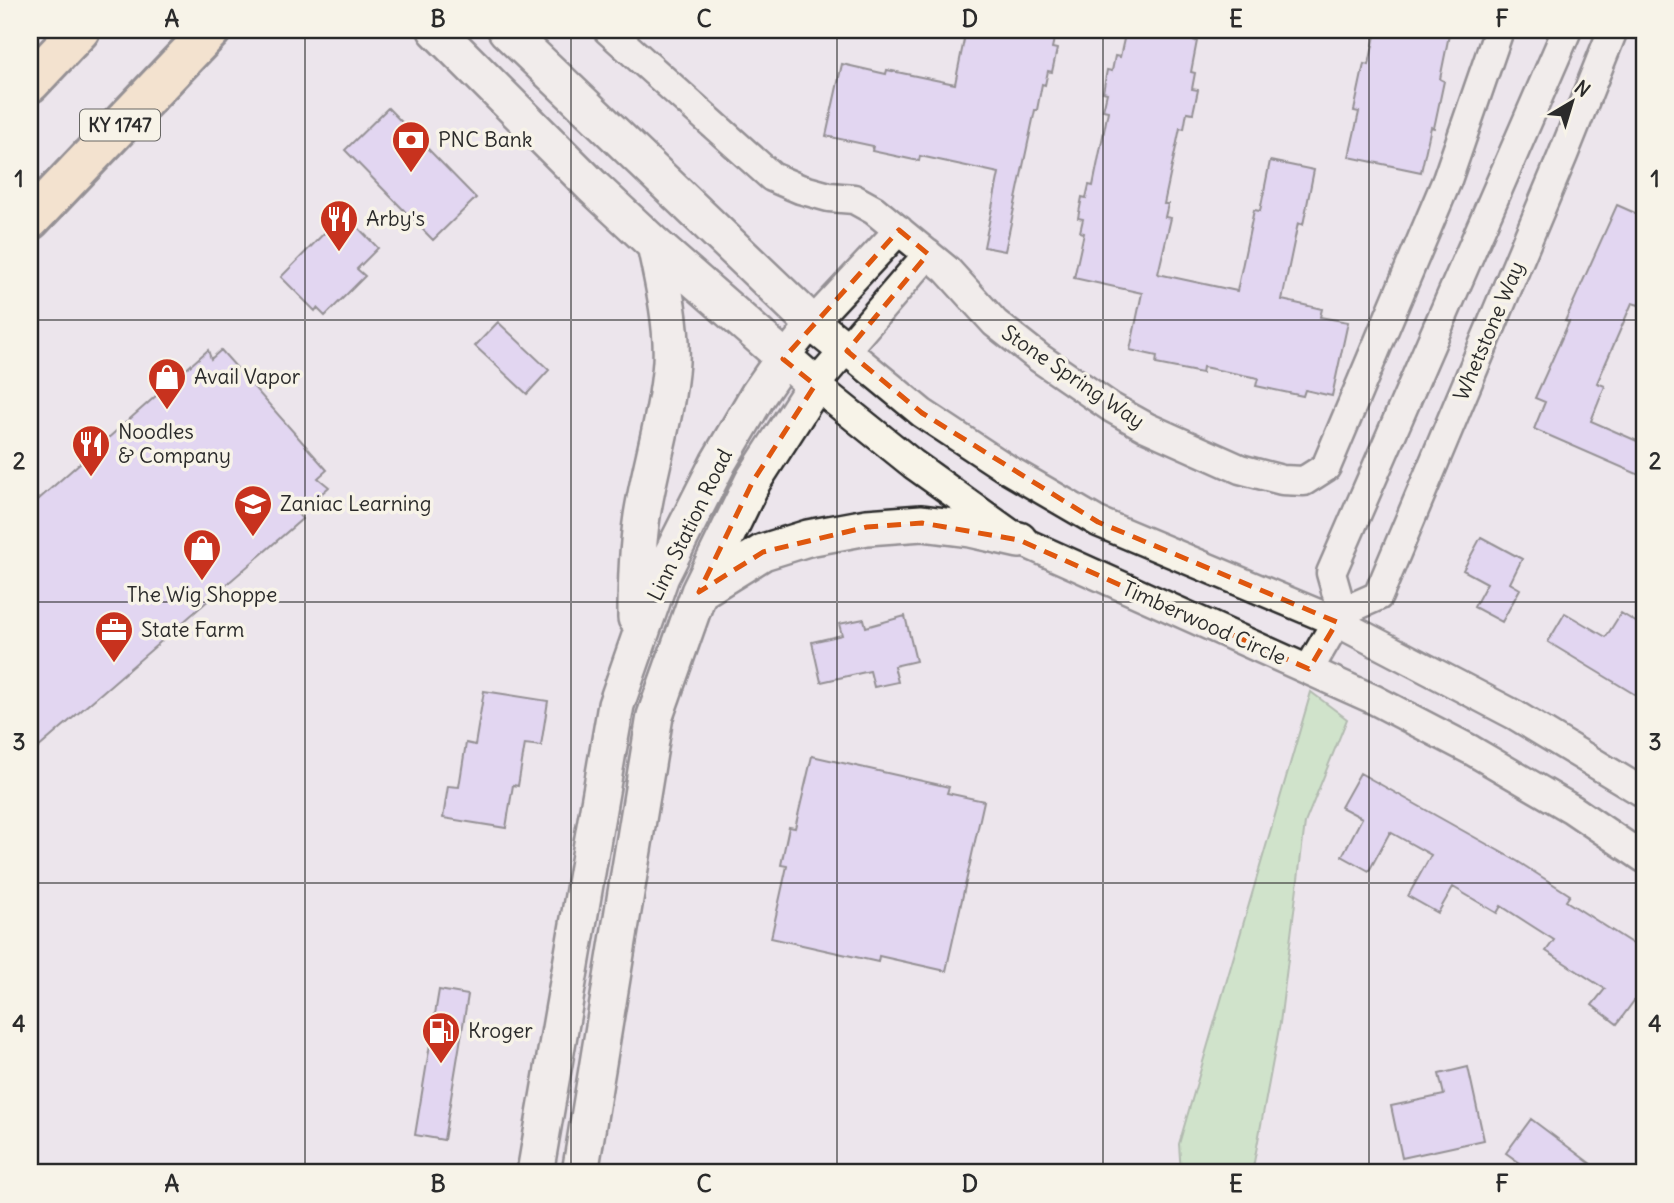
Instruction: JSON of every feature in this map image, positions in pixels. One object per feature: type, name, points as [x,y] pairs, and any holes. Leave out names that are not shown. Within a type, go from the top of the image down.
[{"type":"main road","points":[[30,83],[80,30]]},
{"type":"main road","name":"KY 1747","points":[[30,220],[211,30]]},
{"type":"street","points":[[436,30],[573,168],[783,359],[812,323],[900,230]]},
{"type":"street","points":[[506,30],[812,323],[922,413],[1007,469],[1097,522],[1339,617],[1515,715],[1644,793]]},
{"type":"street","name":"Stone Spring Way","points":[[608,30],[772,177],[829,197],[854,199],[874,210],[947,270],[995,323],[1112,408],[1146,427],[1240,469],[1282,480],[1304,481],[1326,467],[1447,180],[1499,30]]},
{"type":"street","points":[[1309,669],[1339,617],[1331,573],[1567,30]]},
{"type":"street","points":[[1582,30],[1612,35]]},
{"type":"street","name":"Whetstone Way","points":[[1339,617],[1378,596],[1612,35]]},
{"type":"street","points":[[635,646],[636,574],[642,516],[671,361],[665,291],[655,245]]},
{"type":"street","points":[[816,385],[928,254]]},
{"type":"street","name":"Timberwood Circle","points":[[783,359],[914,464],[1019,540],[1309,669],[1471,750],[1572,809],[1644,858]]},
{"type":"street","name":"Linn Station Road","points":[[535,1173],[616,705],[661,576],[718,463],[758,395],[783,359]]},
{"type":"street","name":"Linn Station Road","points":[[580,1173],[655,716],[699,592],[753,481],[816,385]]},
{"type":"street","points":[[699,592],[763,552],[808,538],[867,527],[922,523],[970,529],[1019,540]]},
{"type":"highlighted area","points":[[899,230],[928,254],[847,351],[922,413],[1098,522],[1337,622],[1309,669],[1019,540],[922,523],[867,527],[763,552],[699,592],[753,481],[815,385],[783,359]]},
{"type":"green space","points":[[1311,692],[1347,719],[1305,823],[1280,1023],[1252,1173],[1181,1173],[1179,1144]]},
{"type":"building","points":[[966,30],[1052,30],[1051,34],[1055,35],[1052,48],[1057,49],[1052,72],[1048,71],[1045,85],[1042,84],[1035,110],[1005,251],[984,247],[999,173],[920,156],[919,161],[872,151],[873,146],[826,136],[842,64],[886,74],[887,70],[955,84]]},
{"type":"building","points":[[1126,30],[1147,30],[1197,41],[1191,72],[1195,73],[1192,89],[1198,90],[1193,113],[1187,112],[1184,129],[1180,128],[1164,204],[1168,204],[1165,217],[1171,218],[1158,274],[1237,291],[1254,210],[1260,211],[1270,161],[1314,170],[1303,225],[1298,223],[1282,300],[1322,309],[1320,317],[1348,322],[1332,396],[1305,390],[1303,396],[1256,386],[1258,378],[1203,367],[1202,373],[1156,364],[1157,356],[1130,350],[1142,293],[1074,278],[1084,233],[1080,232],[1083,219],[1078,218],[1082,197],[1086,198],[1089,185],[1093,186],[1108,111],[1103,110],[1107,93],[1103,92],[1107,70],[1112,71],[1115,56],[1120,57]]},
{"type":"building","points":[[1376,30],[1425,30],[1449,35],[1440,79],[1444,81],[1421,172],[1349,157],[1359,112],[1354,111],[1364,64],[1369,65]]},
{"type":"building","name":"PNC Bank","points":[[388,108],[476,198],[433,240],[345,150]]},
{"type":"building","points":[[1617,205],[1644,217],[1644,293],[1639,305],[1632,303],[1597,383],[1605,386],[1591,421],[1644,444],[1644,477],[1534,429],[1545,402],[1535,398],[1569,322],[1565,321]]},
{"type":"building","name":"Arby's","points":[[344,213],[378,248],[357,269],[365,276],[325,316],[317,308],[315,311],[281,277]]},
{"type":"building","points":[[498,322],[549,370],[527,394],[475,346]]},
{"type":"building","points":[[208,350],[211,359],[221,350],[327,470],[318,478],[329,487],[298,514],[302,519],[30,755],[30,507]]},
{"type":"building","points":[[1481,537],[1522,559],[1510,583],[1520,589],[1502,622],[1474,607],[1487,583],[1463,570]]},
{"type":"building","points":[[1565,613],[1606,637],[1621,613],[1644,627],[1644,700],[1548,642]]},
{"type":"building","points":[[905,616],[916,661],[894,666],[898,682],[874,687],[870,671],[821,682],[812,642],[842,635],[839,624],[864,619],[866,627]]},
{"type":"building","points":[[484,691],[548,701],[541,746],[525,744],[518,786],[513,785],[506,828],[443,818],[448,786],[459,787],[466,743],[475,745]]},
{"type":"building","points":[[812,756],[949,787],[947,793],[984,801],[946,971],[879,956],[878,962],[771,938],[787,866],[781,865],[789,827],[795,828]]},
{"type":"building","points":[[1360,773],[1517,861],[1570,895],[1566,901],[1644,951],[1644,987],[1617,1024],[1592,1005],[1605,989],[1546,951],[1554,940],[1501,906],[1497,913],[1453,887],[1438,913],[1408,896],[1431,855],[1390,832],[1369,871],[1342,856],[1362,818],[1341,807]]},
{"type":"building","name":"Kroger","points":[[439,990],[468,995],[444,1140],[415,1135]]},
{"type":"building","points":[[1468,1067],[1484,1140],[1402,1158],[1391,1106],[1444,1095],[1439,1074]]},
{"type":"building","points":[[1531,1119],[1603,1173],[1534,1173],[1506,1153]]},
{"type":"place","name":"PNC Bank","points":[[411,174]]},
{"type":"place","name":"Arby's","points":[[339,253]]},
{"type":"place","name":"Avail Vapor","points":[[167,411]]},
{"type":"place","name":"Noodles & Company","points":[[91,478]]},
{"type":"place","name":"Zaniac Learning","points":[[253,538]]},
{"type":"place","name":"The Wig Shoppe","points":[[202,582]]},
{"type":"place","name":"State Farm","points":[[114,664]]},
{"type":"place","name":"Kroger","points":[[441,1065]]}]
